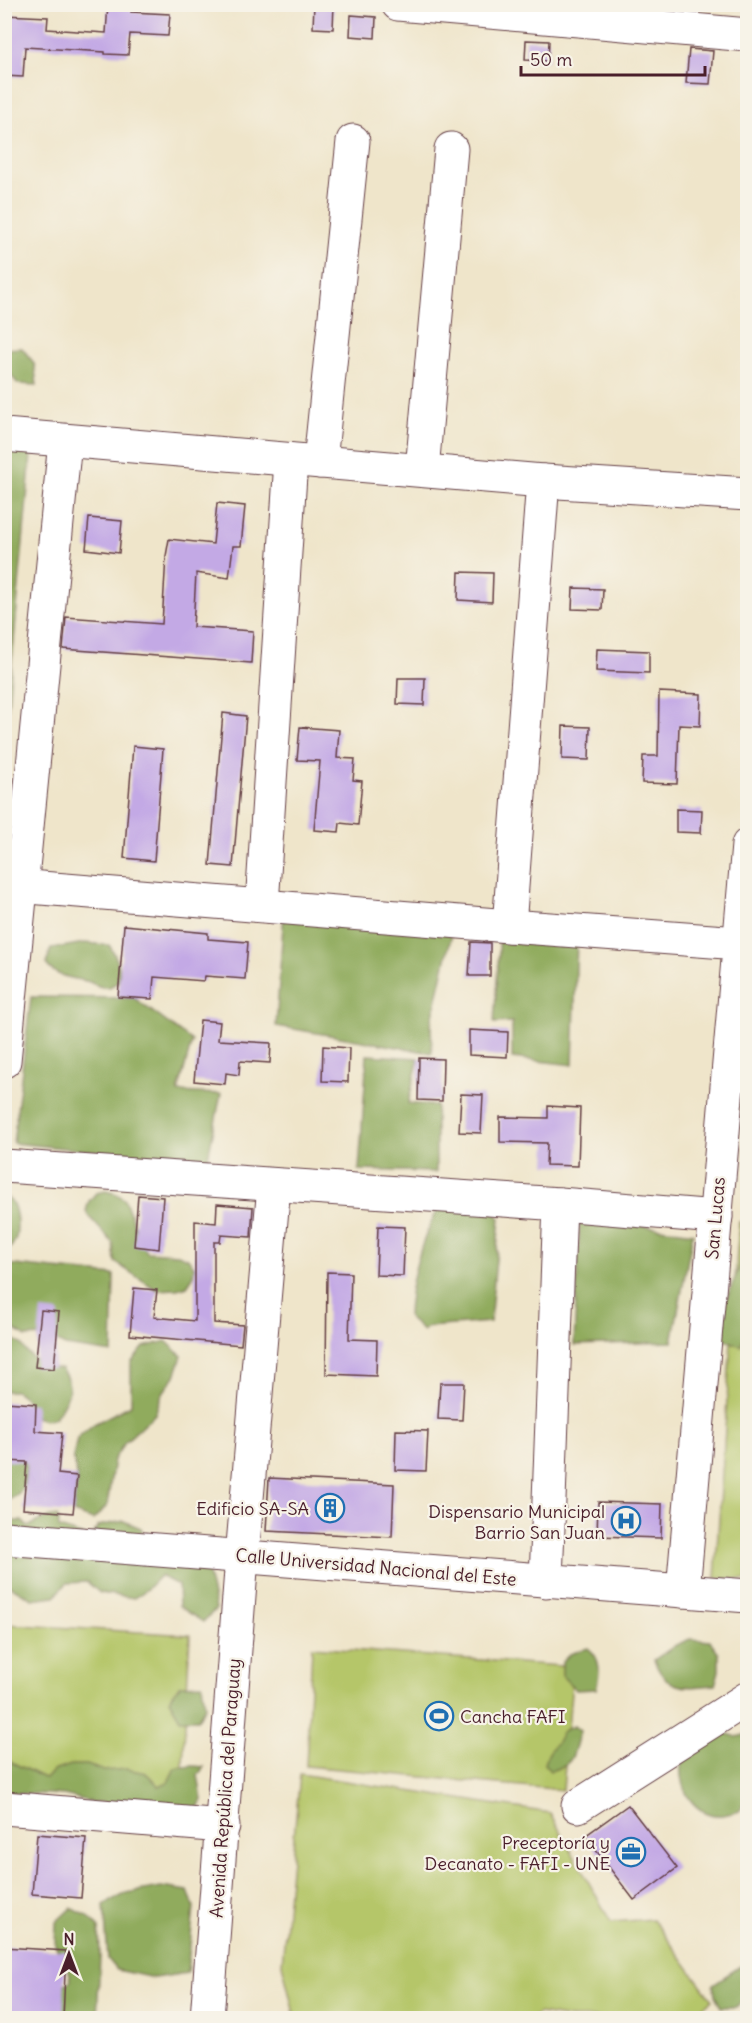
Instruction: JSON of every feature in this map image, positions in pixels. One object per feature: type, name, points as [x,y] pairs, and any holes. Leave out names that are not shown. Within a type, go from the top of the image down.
[{"type":"street","points":[[398,4],[747,35]]},
{"type":"street","points":[[262,905],[305,461],[353,141]]},
{"type":"street","points":[[422,470],[451,149]]},
{"type":"street","points":[[4,435],[543,481],[747,494]]},
{"type":"street","points":[[4,1061],[13,885],[65,441]]},
{"type":"street","points":[[509,926],[543,481]]},
{"type":"street","name":"San Lucas","points":[[683,1591],[716,1218],[733,1174],[739,943],[747,845]]},
{"type":"street","points":[[13,885],[739,943]]},
{"type":"street","points":[[4,1166],[560,1204],[716,1218]]},
{"type":"street","name":"Avenida República del Paraguay","points":[[207,2019],[242,1557],[274,1185]]},
{"type":"street","points":[[546,1581],[560,1204]]},
{"type":"street","name":"Calle Universidad Nacional del Este","points":[[4,1538],[747,1596]]},
{"type":"street","points":[[579,1806],[747,1698]]},
{"type":"street","points":[[4,1808],[223,1827]]},
{"type":"green space","points":[[22,348],[34,363],[37,385],[18,384],[6,369],[5,349]]},
{"type":"green space","points":[[5,443],[32,444],[5,738]]},
{"type":"green space","points":[[284,911],[453,929],[431,1024],[432,1053],[276,1026]]},
{"type":"green space","points":[[500,934],[577,939],[573,1065],[512,1058],[512,1022],[494,1023]]},
{"type":"green space","points":[[84,943],[109,945],[118,963],[118,982],[109,987],[100,987],[54,972],[46,964],[51,949]]},
{"type":"green space","points":[[31,997],[134,998],[192,1041],[178,1092],[221,1094],[207,1162],[13,1143]]},
{"type":"green space","points":[[367,1055],[419,1058],[408,1103],[436,1106],[436,1172],[359,1170]]},
{"type":"green space","points":[[106,1191],[117,1194],[125,1200],[137,1233],[147,1252],[178,1254],[188,1258],[194,1267],[193,1277],[187,1286],[157,1290],[115,1262],[113,1243],[86,1211],[89,1201],[96,1193]]},
{"type":"green space","points":[[5,1197],[15,1208],[17,1227],[16,1238],[5,1255]]},
{"type":"green space","points":[[442,1203],[484,1203],[500,1218],[490,1322],[428,1327],[423,1331],[408,1318],[411,1290],[423,1243]]},
{"type":"green space","points":[[580,1216],[693,1233],[672,1342],[574,1345]]},
{"type":"green space","points":[[739,1222],[748,1223],[747,1580],[715,1578]]},
{"type":"green space","points":[[747,1248],[747,1332],[741,1346],[722,1338],[726,1300]]},
{"type":"green space","points":[[5,1264],[114,1275],[112,1353],[65,1346],[46,1336],[26,1337],[5,1323]]},
{"type":"green space","points":[[4,1334],[21,1344],[34,1358],[47,1366],[61,1369],[66,1376],[68,1394],[55,1418],[45,1420],[35,1417],[25,1398],[16,1391],[5,1391]]},
{"type":"green space","points":[[166,1341],[182,1356],[175,1376],[162,1394],[155,1414],[125,1442],[114,1459],[107,1506],[93,1520],[73,1513],[77,1476],[73,1458],[77,1438],[94,1424],[131,1405],[131,1363],[144,1347]]},
{"type":"green space","points":[[5,1438],[26,1460],[25,1480],[21,1491],[5,1501]]},
{"type":"green space","points":[[57,1516],[59,1528],[90,1538],[98,1526],[124,1521],[141,1528],[146,1539],[205,1561],[216,1609],[203,1622],[179,1606],[178,1585],[160,1576],[134,1598],[100,1593],[87,1582],[67,1583],[55,1596],[32,1599],[5,1583],[5,1521],[22,1521],[28,1527],[44,1518]]},
{"type":"green space","points":[[4,1624],[190,1635],[181,1800],[5,1786]]},
{"type":"green space","points":[[690,1639],[710,1641],[719,1653],[719,1671],[715,1685],[686,1687],[678,1685],[664,1677],[659,1670],[654,1660],[676,1645]]},
{"type":"green space","name":"Cancha FAFI","points":[[312,1647],[573,1667],[563,1790],[306,1766]]},
{"type":"green space","points":[[588,1648],[596,1657],[599,1667],[596,1689],[576,1690],[562,1676],[562,1662],[570,1654]]},
{"type":"green space","points":[[202,1684],[205,1707],[198,1719],[180,1719],[169,1700],[180,1685]]},
{"type":"green space","points":[[574,1726],[580,1731],[572,1757],[565,1765],[550,1771],[544,1764],[547,1755],[563,1731]]},
{"type":"green space","points":[[722,1732],[737,1737],[747,1734],[747,1800],[739,1811],[715,1815],[707,1813],[692,1802],[683,1785],[681,1766],[683,1757],[691,1746]]},
{"type":"green space","points":[[11,1762],[46,1779],[53,1771],[71,1765],[87,1765],[104,1771],[127,1769],[146,1773],[159,1786],[168,1782],[175,1768],[204,1767],[198,1775],[202,1800],[197,1809],[92,1802],[64,1795],[5,1793],[5,1763]]},
{"type":"green space","points":[[300,1774],[550,1813],[611,1922],[653,1919],[712,2000],[689,2018],[570,2018],[539,2013],[532,2018],[295,2018],[282,1964]]},
{"type":"green space","points":[[161,1887],[188,1891],[194,1907],[187,1973],[154,1978],[117,1970],[108,1959],[104,1905],[127,1893]]},
{"type":"green space","points":[[71,1908],[88,1916],[99,1928],[97,2018],[52,2018],[56,1991],[71,1980],[69,1971],[55,1945],[56,1922]]},
{"type":"green space","points":[[747,1962],[747,1996],[736,2007],[721,2007],[713,1984]]},
{"type":"building","points":[[108,4],[132,4],[131,12],[170,14],[168,36],[130,34],[128,55],[25,47],[23,77],[4,76],[4,15],[48,17],[47,29],[106,33]]},
{"type":"building","points":[[314,4],[334,4],[333,29],[313,28]]},
{"type":"building","points":[[351,15],[376,17],[375,38],[350,36]]},
{"type":"building","points":[[526,40],[549,41],[548,61],[525,60]]},
{"type":"building","points":[[689,49],[713,51],[710,84],[686,83]]},
{"type":"building","points":[[217,503],[245,506],[241,546],[233,546],[229,578],[196,573],[193,627],[253,631],[251,663],[63,649],[66,617],[162,624],[169,539],[213,544]]},
{"type":"building","points":[[89,518],[122,521],[119,553],[86,549]]},
{"type":"building","points":[[459,572],[493,573],[492,602],[458,600]]},
{"type":"building","points":[[573,588],[603,589],[602,610],[572,609]]},
{"type":"building","points":[[597,649],[649,651],[649,673],[596,671]]},
{"type":"building","points":[[398,678],[425,678],[424,705],[397,704]]},
{"type":"building","points":[[659,692],[701,694],[700,726],[679,725],[677,784],[642,783],[643,756],[658,756]]},
{"type":"building","points":[[223,713],[246,716],[233,867],[210,865]]},
{"type":"building","points":[[563,726],[590,727],[589,760],[562,759]]},
{"type":"building","points":[[300,727],[339,730],[337,758],[355,759],[353,780],[362,781],[358,825],[340,823],[339,832],[314,830],[320,761],[297,760]]},
{"type":"building","points":[[133,746],[163,749],[154,861],[124,858]]},
{"type":"building","points":[[676,809],[702,810],[701,833],[676,832]]},
{"type":"building","points":[[124,925],[208,933],[208,939],[248,942],[245,979],[205,976],[204,981],[154,977],[152,999],[118,997]]},
{"type":"building","points":[[471,942],[490,943],[490,976],[469,976]]},
{"type":"building","points":[[200,1020],[220,1022],[218,1040],[271,1043],[270,1063],[240,1061],[239,1075],[226,1073],[225,1084],[194,1081]]},
{"type":"building","points":[[469,1030],[508,1032],[507,1057],[469,1055]]},
{"type":"building","points":[[323,1046],[349,1048],[348,1082],[322,1081]]},
{"type":"building","points":[[419,1058],[443,1059],[442,1101],[418,1100]]},
{"type":"building","points":[[461,1094],[483,1095],[481,1133],[459,1132]]},
{"type":"building","points":[[548,1106],[580,1108],[578,1166],[546,1165],[547,1143],[500,1142],[500,1117],[548,1118]]},
{"type":"building","points":[[138,1195],[163,1197],[159,1249],[134,1246]]},
{"type":"building","points":[[217,1204],[253,1207],[251,1237],[221,1235],[220,1242],[214,1242],[214,1323],[243,1325],[241,1345],[130,1335],[134,1288],[157,1290],[154,1317],[195,1321],[195,1221],[216,1223]]},
{"type":"building","points":[[378,1226],[405,1227],[403,1276],[376,1275]]},
{"type":"building","points":[[327,1272],[351,1273],[349,1339],[377,1340],[376,1376],[326,1374]]},
{"type":"building","points":[[41,1310],[59,1312],[54,1369],[35,1367]]},
{"type":"building","points":[[440,1383],[464,1383],[462,1420],[438,1419]]},
{"type":"building","points":[[4,1402],[36,1404],[35,1431],[62,1433],[58,1474],[77,1476],[73,1513],[23,1509],[27,1462],[4,1461]]},
{"type":"building","points":[[396,1430],[428,1431],[426,1471],[395,1470]]},
{"type":"building","name":"Edificio SA-SA","points":[[269,1478],[394,1484],[392,1537],[266,1531]]},
{"type":"building","points":[[598,1502],[662,1504],[661,1538],[597,1536]]},
{"type":"building","name":"Preceptoría y Decanato - FAFI - UNE","points":[[628,1805],[677,1868],[634,1900],[585,1836]]},
{"type":"building","points":[[37,1834],[86,1838],[81,1898],[32,1894]]},
{"type":"building","points":[[4,1947],[66,1951],[63,2019],[4,2019]]},
{"type":"place","name":"Edificio SA-SA","points":[[330,1508]]},
{"type":"place","name":"Dispensario Municipal Barrio San Juan","points":[[626,1521]]},
{"type":"place","name":"Cancha FAFI","points":[[439,1716]]},
{"type":"place","name":"Preceptoría y Decanato - FAFI - UNE","points":[[631,1852]]}]
